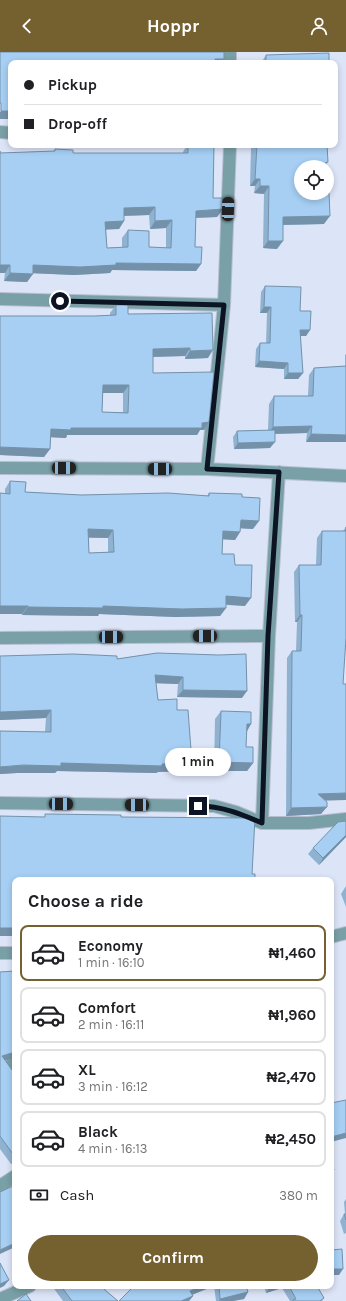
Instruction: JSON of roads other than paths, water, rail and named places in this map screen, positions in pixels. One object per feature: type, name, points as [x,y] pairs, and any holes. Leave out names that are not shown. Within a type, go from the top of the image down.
[{"type":"street","points":[[207,469],[224,305],[230,148]]},
{"type":"street","points":[[0,299],[224,305]]},
{"type":"street","points":[[0,468],[207,469],[346,476]]},
{"type":"street","points":[[262,823],[268,636],[279,472]]},
{"type":"street","points":[[0,638],[268,636]]},
{"type":"street","points":[[0,803],[214,806],[236,812],[262,823],[309,823],[346,819]]},
{"type":"street","points":[[334,936],[346,933]]},
{"type":"street","points":[[0,953],[12,953]]},
{"type":"street","points":[[0,1186],[12,1178]]},
{"type":"street","points":[[0,1299],[23,1289]]}]
